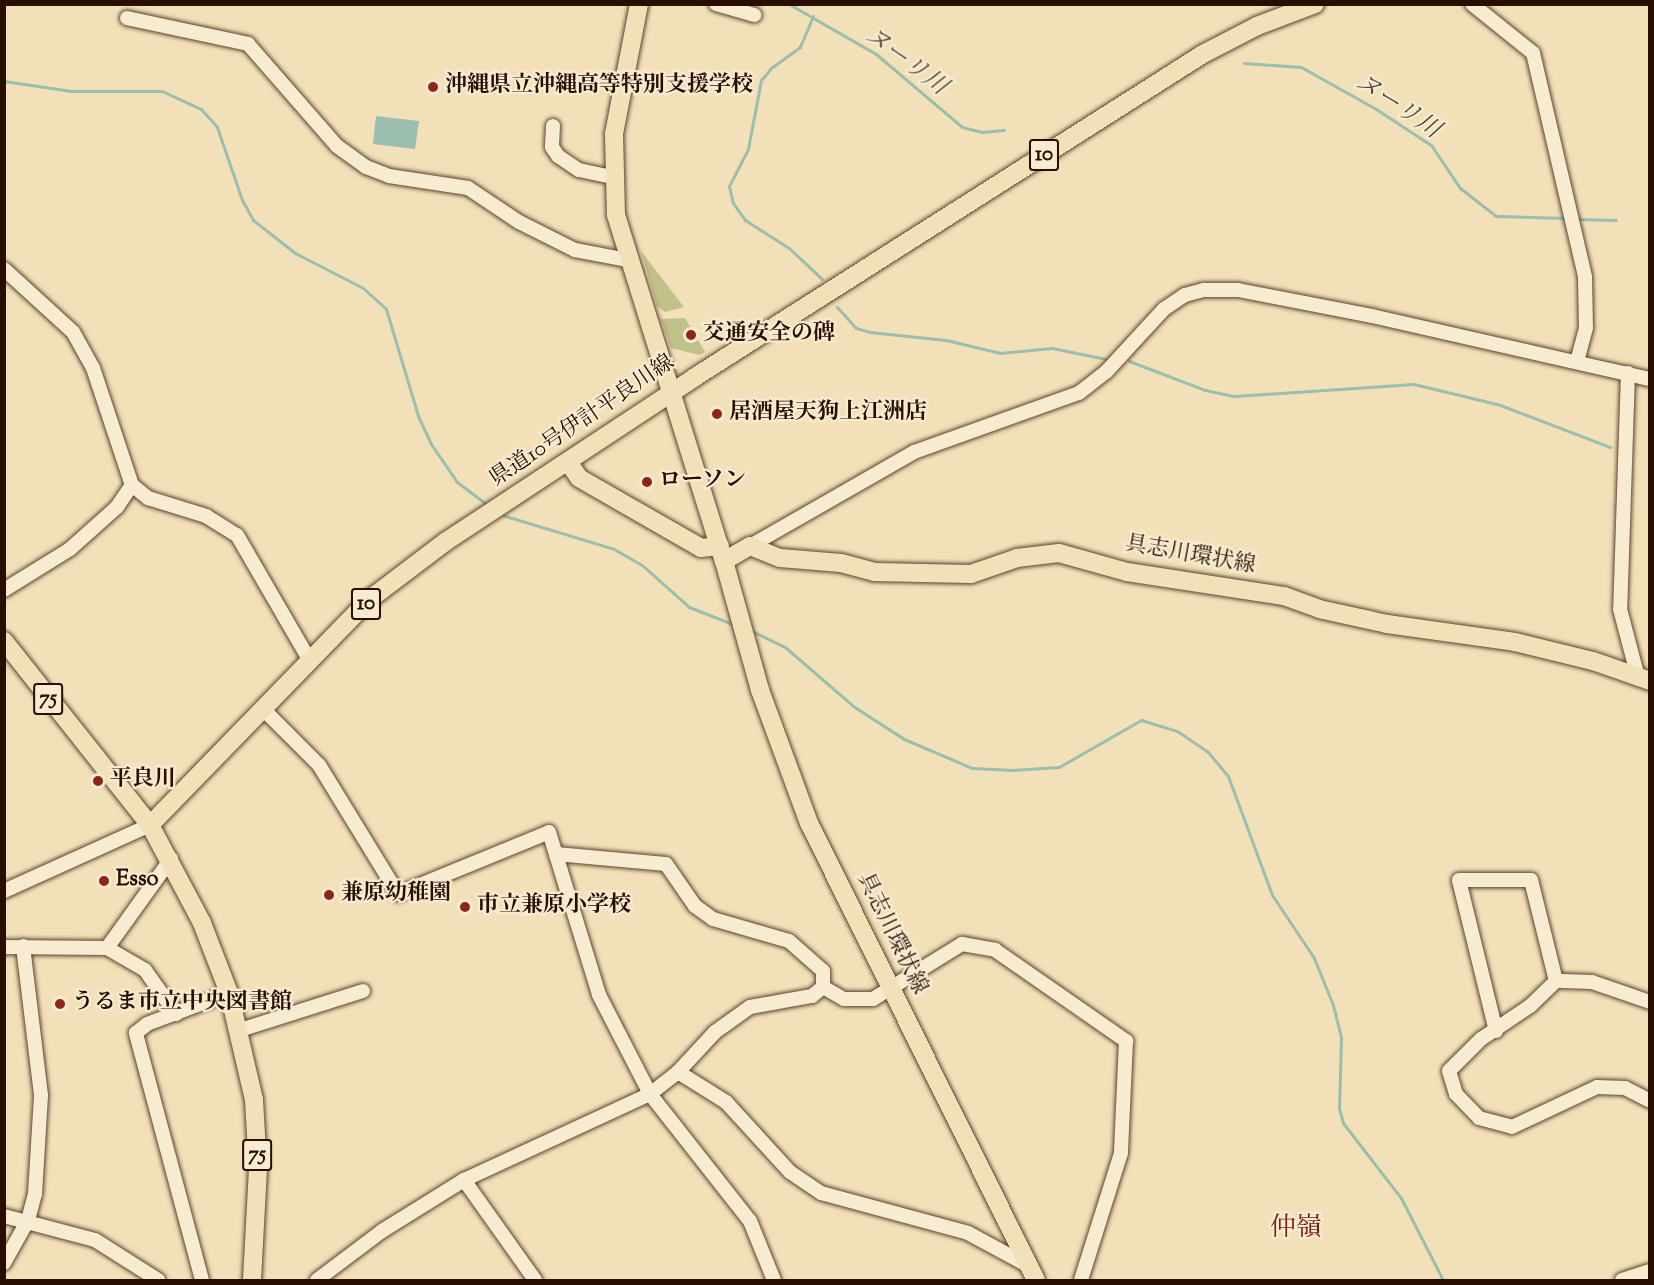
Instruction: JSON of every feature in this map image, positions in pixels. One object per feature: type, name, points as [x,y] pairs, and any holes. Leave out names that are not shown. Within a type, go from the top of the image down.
[{"type":"main road","name":"具志川環状線","points":[[639,4],[614,134],[613,177],[616,215],[628,260],[722,554],[760,690],[792,782],[1033,1274]]},
{"type":"main road","name":"県道10号伊計平良川線","points":[[150,825],[370,599],[409,568],[671,393],[1203,54],[1257,26],[1315,4]]},
{"type":"main road","points":[[568,462],[579,478],[701,548],[722,554],[750,546]]},
{"type":"main road","name":"具志川環状線","points":[[750,546],[780,558],[920,574],[971,574],[1017,558],[1059,553],[1127,572],[1284,596],[1319,609],[1387,624],[1515,642],[1643,678]]},
{"type":"main road","name":"75","points":[[4,641],[150,825],[171,859],[202,923],[229,993],[240,1030],[254,1100],[258,1170],[252,1281]]},
{"type":"street","points":[[716,4],[754,15]]},
{"type":"street","points":[[1472,4],[1533,53],[1585,277],[1586,328],[1577,362]]},
{"type":"street","points":[[127,18],[248,44],[337,146],[366,167],[389,176],[468,188],[519,222],[575,250],[628,260]]},
{"type":"street","points":[[554,126],[552,147],[558,156],[579,170],[613,177]]},
{"type":"street","points":[[4,269],[73,332],[93,368],[132,485],[148,498],[206,516],[237,535],[310,661]]},
{"type":"street","points":[[750,546],[914,452],[1079,393],[1106,372],[1164,309],[1185,295],[1204,290],[1239,291],[1350,312],[1650,379]]},
{"type":"street","points":[[1628,373],[1620,609],[1643,678]]},
{"type":"street","points":[[4,590],[70,549],[117,507],[132,485]]},
{"type":"street","points":[[263,709],[319,765],[398,894],[549,832],[599,995],[650,1094],[750,1221],[774,1281]]},
{"type":"street","points":[[4,891],[150,825]]},
{"type":"street","points":[[556,854],[666,864],[695,906],[713,919],[789,941],[823,970],[823,987]]},
{"type":"street","points":[[107,948],[171,859]]},
{"type":"street","points":[[1496,1031],[1459,880],[1532,880],[1556,981]]},
{"type":"street","points":[[823,987],[844,999],[873,999],[892,990],[962,944],[995,950],[1126,1041],[1121,1153],[1081,1281]]},
{"type":"street","points":[[4,1263],[28,1220],[35,1194],[41,1095],[23,946]]},
{"type":"street","points":[[4,947],[107,948],[145,970],[176,1014]]},
{"type":"street","points":[[1650,1002],[1592,982],[1556,981],[1496,1031],[1481,1039],[1449,1071],[1456,1094],[1479,1118],[1512,1127],[1597,1087],[1625,1088],[1650,1101]]},
{"type":"street","points":[[317,1281],[382,1231],[464,1180],[650,1094],[678,1072],[715,1032],[750,1008],[812,996],[823,987]]},
{"type":"street","points":[[240,1030],[363,991]]},
{"type":"street","points":[[202,1281],[136,1033],[147,1024],[229,993]]},
{"type":"street","points":[[678,1072],[726,1102],[790,1172],[821,1193],[968,1233],[1033,1274]]},
{"type":"street","points":[[464,1180],[535,1281]]},
{"type":"street","points":[[4,1216],[28,1220],[95,1240],[158,1281]]},
{"type":"street","points":[[1622,1281],[1650,1271]]},
{"type":"green space","points":[[641,251],[684,307],[665,312],[657,306]]},
{"type":"green space","points":[[685,318],[705,352],[699,355],[671,348],[661,319]]},
{"type":"shaded area","points":[[376,116],[419,121],[415,149],[373,144]]},
{"type":"waterway","name":"ヌーリ川","points":[[789,4],[876,54],[962,127],[982,132],[1004,130]]},
{"type":"waterway","points":[[813,16],[800,47],[772,67],[761,80],[748,149],[729,186],[733,203],[745,220],[789,248],[822,279]]},
{"type":"waterway","name":"ヌーリ川","points":[[1244,63],[1301,67],[1376,109],[1431,145],[1460,188],[1496,216],[1566,218]]},
{"type":"waterway","points":[[4,81],[71,91],[162,91],[201,109],[217,127],[242,200],[253,220],[295,253],[363,288],[386,309],[418,416],[431,444],[457,482],[489,506]]},
{"type":"waterway","name":"ヌーリ川","points":[[1576,219],[1616,220]]},
{"type":"waterway","points":[[837,307],[856,328],[870,332],[946,340],[1000,353],[1052,348],[1106,359]]},
{"type":"waterway","points":[[1129,361],[1205,390],[1234,396],[1414,384],[1500,405],[1610,447]]},
{"type":"waterway","points":[[499,514],[614,549],[642,565],[689,607],[735,625]]},
{"type":"waterway","points":[[750,630],[785,647],[853,706],[904,739],[972,768],[1013,770],[1059,767],[1141,720],[1177,731],[1207,751],[1228,776],[1272,895],[1314,958],[1333,1005],[1341,1038],[1339,1108],[1343,1123],[1401,1198],[1443,1280]]},
{"type":"place","name":"沖縄県立沖縄高等特別支援学校","points":[[433,87]]},
{"type":"place","name":"交通安全の碑","points":[[691,335]]},
{"type":"place","name":"居酒屋天狗上江洲店","points":[[717,414]]},
{"type":"place","name":"ローソン","points":[[647,482]]},
{"type":"place","name":"平良川","points":[[98,781]]},
{"type":"place","name":"Esso","points":[[104,881]]},
{"type":"place","name":"兼原幼稚園","points":[[329,895]]},
{"type":"place","name":"市立兼原小学校","points":[[465,907]]},
{"type":"place","name":"うるま市立中央図書館","points":[[60,1004]]},
{"type":"district","name":"仲嶺","points":[[1296,1229]]}]
